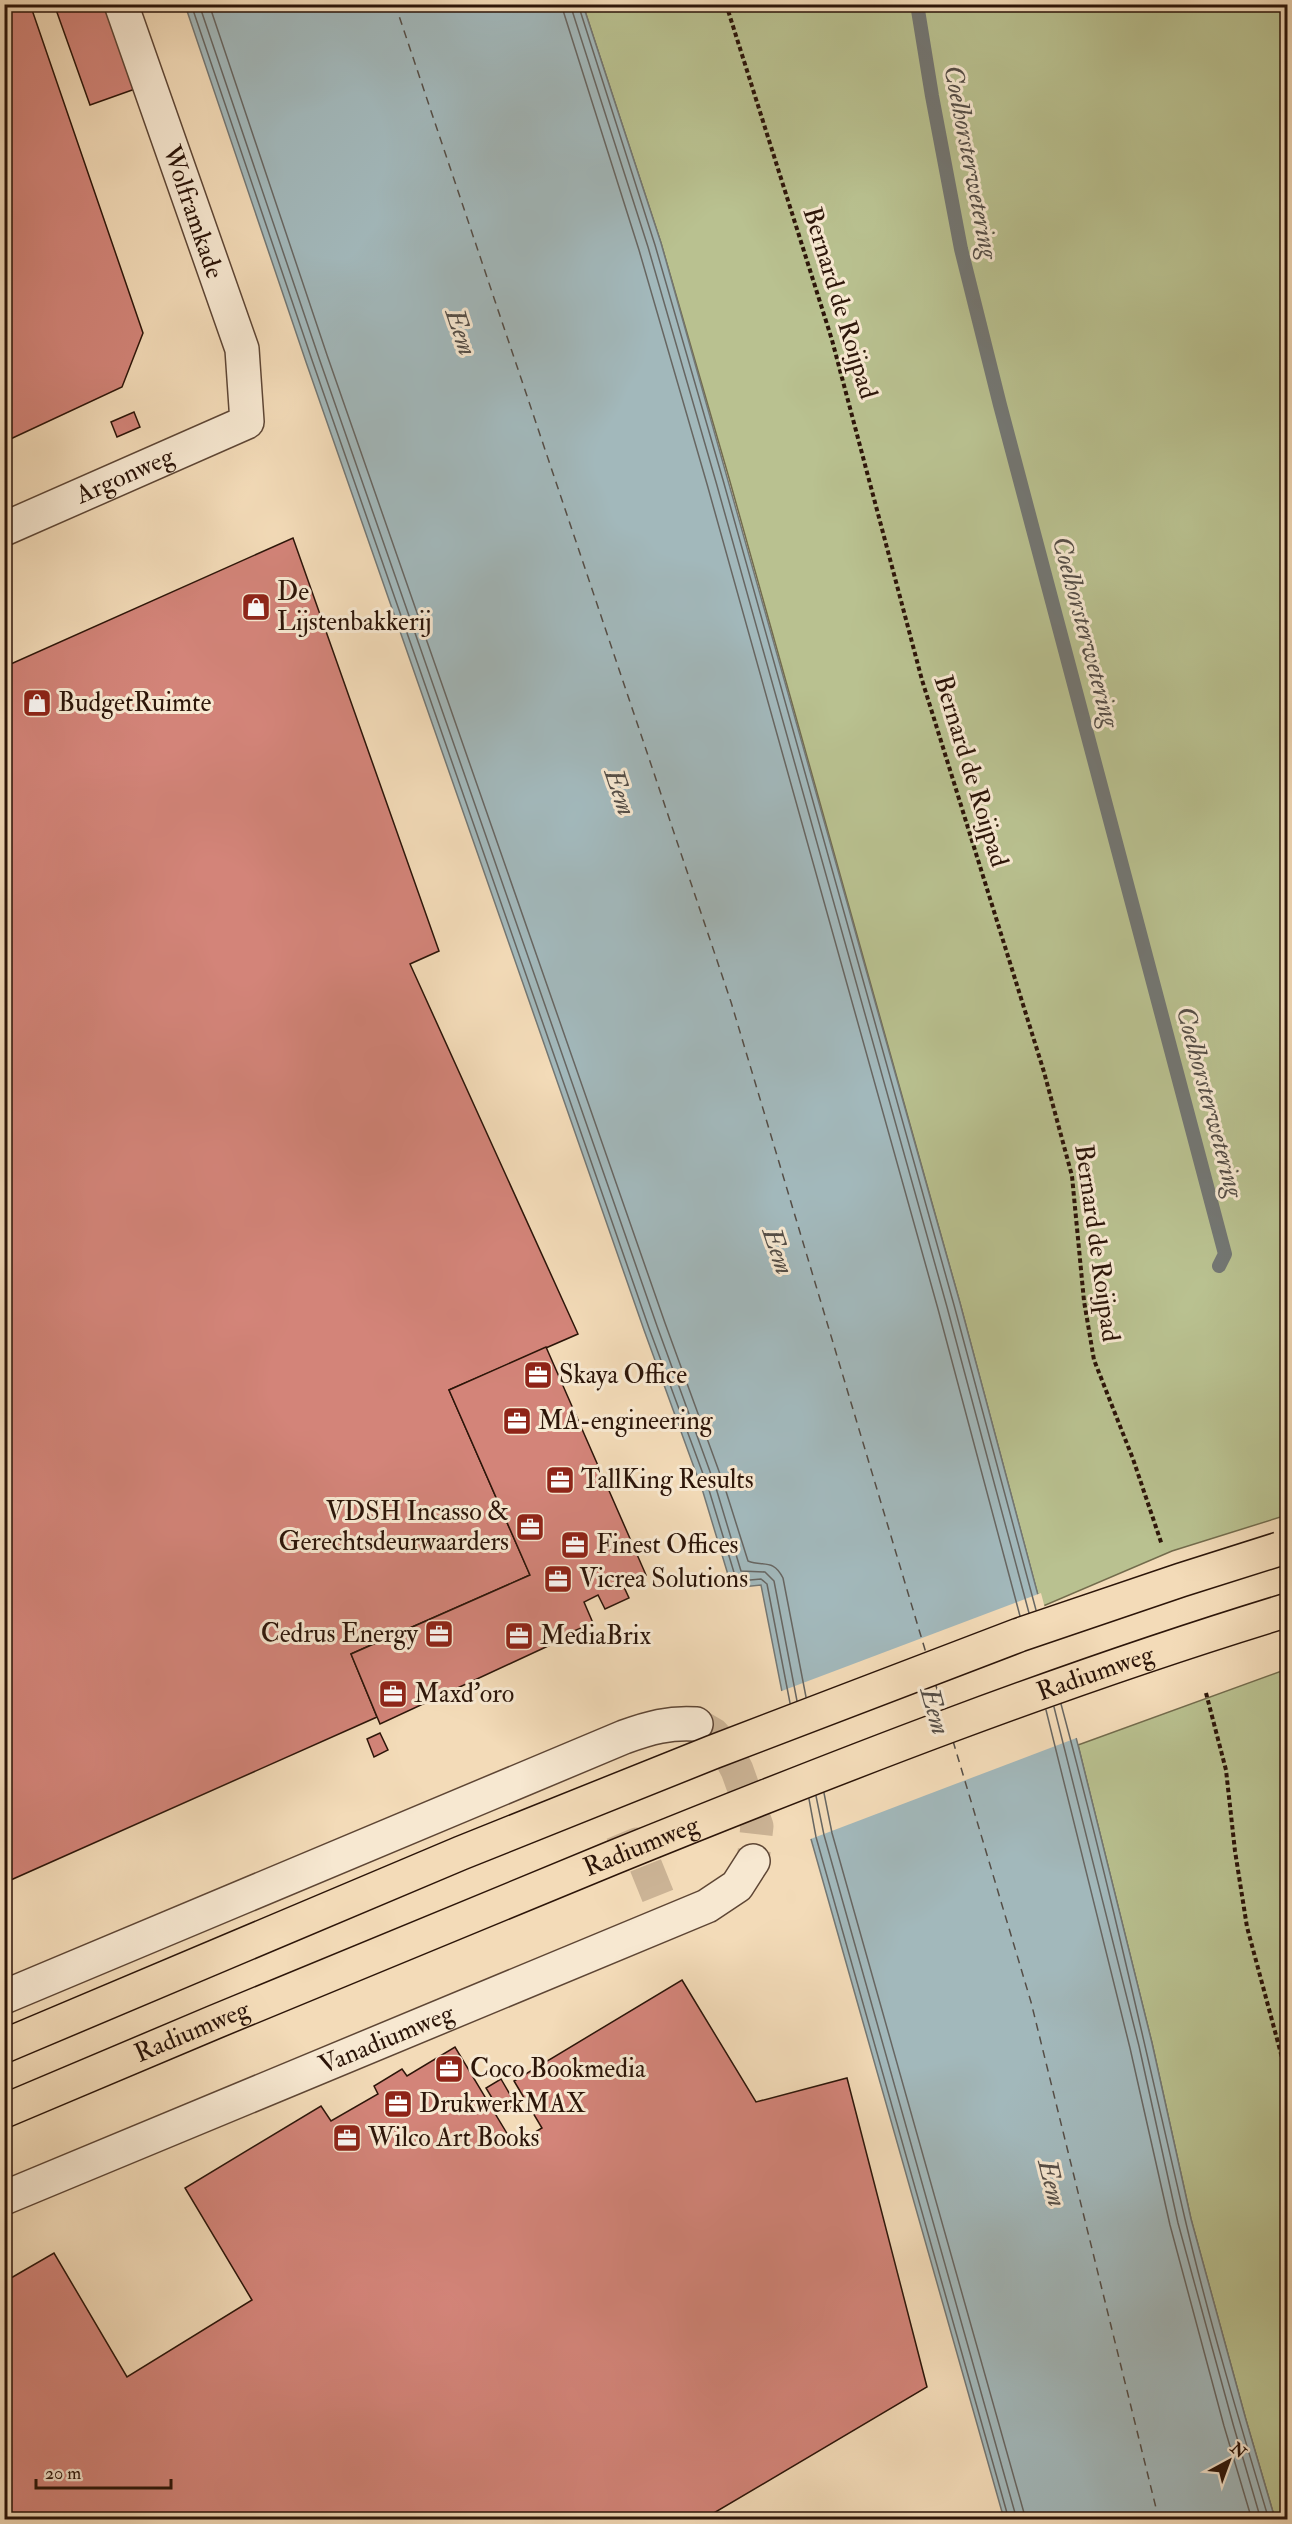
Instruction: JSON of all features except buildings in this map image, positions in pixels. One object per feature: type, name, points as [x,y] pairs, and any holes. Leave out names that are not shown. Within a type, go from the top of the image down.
[{"type":"main road","points":[[4,2046],[451,1858],[713,1752],[1019,1635],[1170,1583],[1279,1549]]},
{"type":"main road","name":"Radiumweg","points":[[4,2111],[346,1966],[756,1799],[1035,1694],[1187,1641],[1287,1611]]},
{"type":"street","name":"Wolframkade","points":[[121,4],[242,349],[247,422]]},
{"type":"street","name":"Argonweg","points":[[4,529],[247,422]]},
{"type":"street","points":[[4,1997],[624,1737],[649,1728],[674,1723],[696,1724]]},
{"type":"street","name":"Vanadiumweg","points":[[4,2198],[707,1906],[737,1886],[753,1862]]},
{"type":"path","name":"Bernard de Roijpad","points":[[726,4],[832,340],[922,680],[1044,1072],[1072,1176],[1084,1301],[1094,1360],[1133,1459],[1163,1551]]},
{"type":"path","points":[[1206,1694],[1226,1770],[1235,1851],[1247,1927],[1287,2080]]},
{"type":"green space","points":[[583,5],[1287,5],[1287,1515],[1172,1551],[1041,1607],[960,1303],[729,478],[661,243]]},
{"type":"green space","points":[[1287,1669],[1287,2519],[1275,2519],[1191,2219],[1152,2043],[1078,1745]]},
{"type":"water","name":"Eem","points":[[185,5],[583,5],[661,243],[960,1303],[1078,1745],[1152,2043],[1191,2219],[1275,2519],[1004,2519],[811,1839],[761,1585],[732,1588],[703,1492],[644,1330],[306,362]]},
{"type":"pier","points":[[1041,1593],[1079,1737],[808,1840],[779,1692]]},
{"type":"waterway","name":"Coelhorsterwetering","points":[[917,4],[961,249],[1000,405],[1225,1254],[1219,1266]]},
{"type":"ferry route","points":[[395,4],[731,1002],[926,1653]]},
{"type":"ferry route","points":[[935,1683],[944,1710]]},
{"type":"ferry route","points":[[953,1741],[1031,2002],[1159,2520]]},
{"type":"tunnel","points":[[696,1724],[713,1734],[725,1747],[737,1770],[757,1826],[753,1861]]},
{"type":"tunnel","points":[[613,1854],[637,1844],[668,1921]]},
{"type":"place","name":"De Lijstenbakkerij","points":[[256,607]]},
{"type":"place","name":"BudgetRuimte","points":[[37,703]]},
{"type":"place","name":"Skaya Office","points":[[538,1375]]},
{"type":"place","name":"MA-engineering","points":[[517,1421]]},
{"type":"place","name":"TallKing Results","points":[[560,1480]]},
{"type":"place","name":"VDSH Incasso & Gerechtsdeurwaarders","points":[[530,1527]]},
{"type":"place","name":"Finest Offices","points":[[575,1545]]},
{"type":"place","name":"Vicrea Solutions","points":[[558,1579]]},
{"type":"place","name":"Cedrus Energy","points":[[439,1634]]},
{"type":"place","name":"MediaBrix","points":[[519,1636]]},
{"type":"place","name":"Maxd'oro","points":[[393,1694]]},
{"type":"place","name":"Coco Bookmedia","points":[[449,2069]]},
{"type":"place","name":"DrukwerkMAX","points":[[398,2104]]},
{"type":"place","name":"Wilco Art Books","points":[[347,2138]]}]
